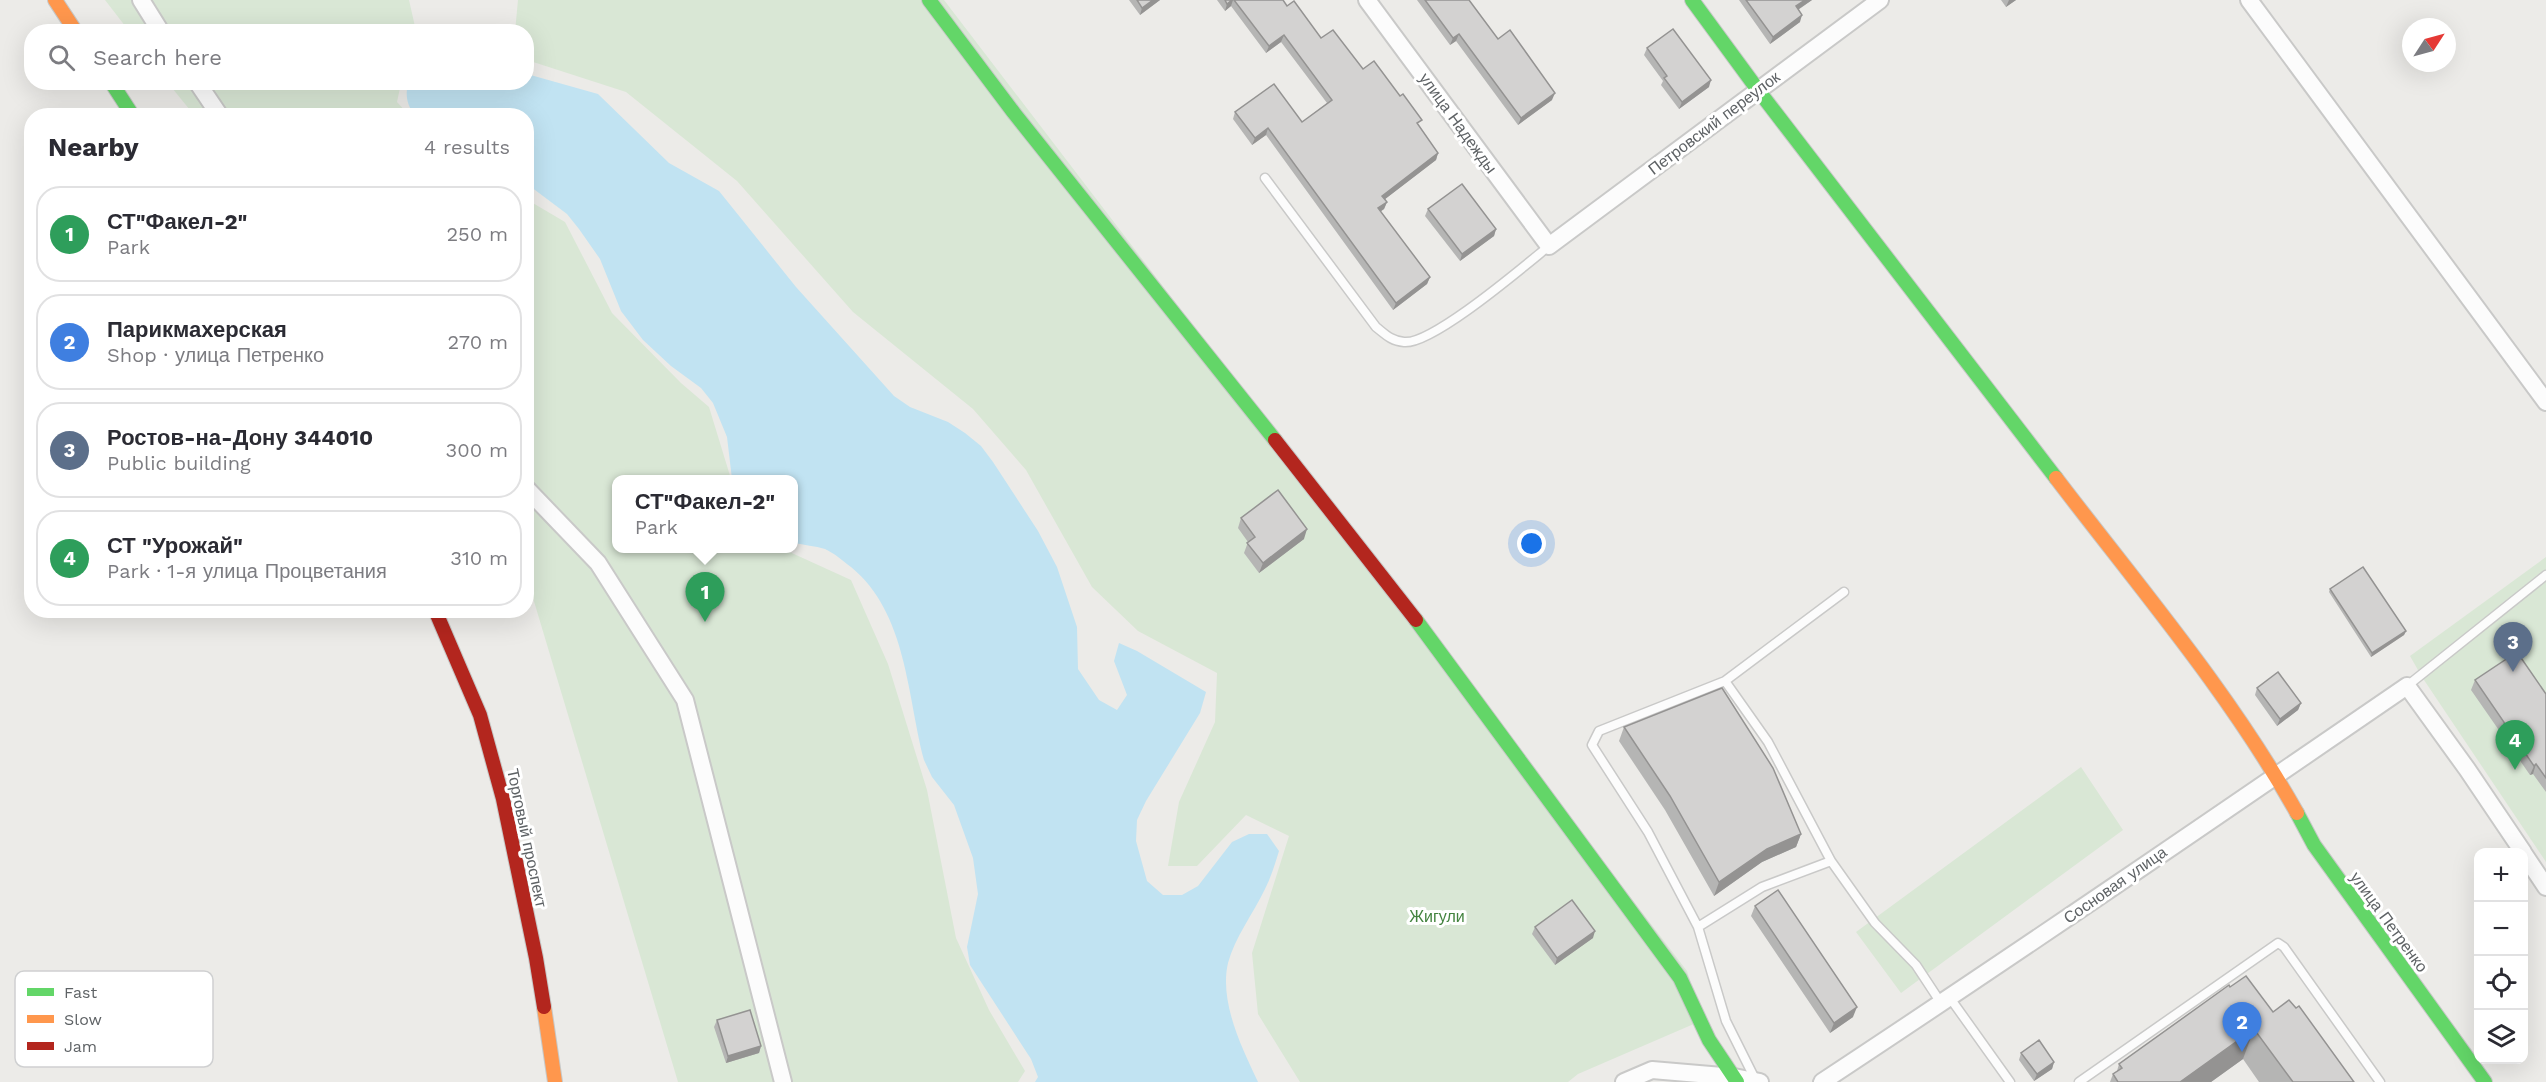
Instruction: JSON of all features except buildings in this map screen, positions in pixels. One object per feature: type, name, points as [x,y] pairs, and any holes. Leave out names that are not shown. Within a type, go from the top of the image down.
[{"type":"street","points":[[55,0],[71,24]]},
{"type":"street","points":[[141,0],[156,24]]},
{"type":"street","points":[[929,0],[1014,113],[1383,577],[1680,978],[1709,1040],[1735,1079]]},
{"type":"street","name":"улица Надежды","points":[[1367,0],[1549,246]]},
{"type":"street","name":"улица Петренко","points":[[1692,0],[1758,90],[2201,668],[2276,776],[2314,845],[2485,1082]]},
{"type":"street","name":"Петровский переулок","points":[[1549,246],[1880,0]]},
{"type":"street","points":[[2249,0],[2546,402]]},
{"type":"street","points":[[116,90],[128,108]]},
{"type":"street","points":[[202,90],[215,108]]},
{"type":"street","points":[[534,496],[598,562],[685,700],[783,1082]]},
{"type":"street","name":"Торговый проспект","points":[[438,618],[480,715],[503,799],[536,958],[555,1082]]},
{"type":"street","points":[[2407,686],[2467,769],[2520,848]]},
{"type":"street","name":"Сосновая улица","points":[[1822,1082],[1945,1001],[2407,686]]},
{"type":"street","points":[[2528,860],[2546,887]]},
{"type":"street","points":[[1624,1082],[1652,1070],[1758,1082]]},
{"type":"lane","points":[[1265,178],[1376,327],[1390,339],[1397,341],[1421,339],[1442,327],[1549,246]]},
{"type":"lane","points":[[2407,686],[2546,575]]},
{"type":"lane","points":[[1758,1082],[1726,1021],[1698,927],[1648,832],[1592,745],[1599,732],[1725,681],[1844,592]]},
{"type":"lane","points":[[1725,681],[1768,742],[1831,861],[1875,923],[1916,965],[2010,1082]]},
{"type":"lane","points":[[1698,927],[1762,887],[1831,861]]},
{"type":"lane","points":[[2079,1082],[2278,943],[2284,947],[2380,1082]]},
{"type":"green space","points":[[105,0],[409,0],[414,24],[124,24]]},
{"type":"green space","name":"Жигули","points":[[518,0],[944,0],[1687,971],[1703,1020],[1578,1074],[1568,1082],[1300,1082],[1258,1014],[1252,953],[1289,836],[1246,815],[1197,866],[1168,866],[1179,802],[1215,722],[1217,673],[1138,631],[1092,587],[1026,470],[973,409],[853,312],[737,181],[626,92],[534,62],[534,24],[516,24]]},
{"type":"green space","points":[[174,90],[400,90],[397,102],[403,108],[188,108]]},
{"type":"green space","points":[[534,204],[565,222],[612,313],[681,383],[709,407],[730,475],[612,475],[612,553],[792,553],[851,580],[888,664],[927,790],[956,938],[989,1010],[1025,1071],[1018,1082],[678,1082],[534,601]]},
{"type":"green space","points":[[2546,557],[2546,862],[2410,656]]},
{"type":"green space","points":[[2081,767],[2123,830],[1901,993],[1856,932]]},
{"type":"water","points":[[534,76],[598,94],[669,163],[719,191],[796,287],[894,396],[910,407],[948,422],[981,446],[1038,531],[1057,567],[1077,627],[1078,669],[1099,700],[1117,710],[1127,695],[1114,661],[1119,643],[1137,651],[1206,692],[1200,713],[1146,801],[1137,820],[1136,841],[1147,881],[1163,895],[1182,895],[1198,886],[1232,842],[1249,834],[1267,834],[1279,851],[1267,884],[1231,953],[1226,978],[1229,1009],[1245,1055],[1258,1082],[1035,1082],[1038,1077],[1031,1059],[970,965],[967,947],[978,894],[973,858],[954,805],[932,777],[924,760],[902,656],[884,607],[870,586],[835,555],[825,549],[798,544],[798,475],[732,475],[727,437],[713,403],[701,388],[671,366],[643,340],[621,311],[600,259],[579,229],[567,214],[534,189],[534,108],[410,108],[407,90],[534,90]]},
{"type":"traffic: fast","points":[[929,0],[1014,113],[1275,440]]},
{"type":"traffic: fast","points":[[1692,0],[1758,90],[2056,478]]},
{"type":"traffic: fast","points":[[116,90],[128,108]]},
{"type":"traffic: fast","points":[[1416,620],[1680,978],[1709,1040],[1737,1082]]},
{"type":"traffic: fast","points":[[2297,813],[2314,845],[2485,1082]]},
{"type":"traffic: slow","points":[[55,0],[71,24]]},
{"type":"traffic: slow","points":[[2056,478],[2183,641],[2243,725],[2297,813]]},
{"type":"traffic: slow","points":[[544,1007],[555,1082]]},
{"type":"traffic: jam","points":[[1275,440],[1416,620]]},
{"type":"traffic: jam","points":[[438,618],[480,715],[503,799],[544,1007]]},
{"type":"place","name":"СТ\"Факел-2\"","points":[[705,622]]},
{"type":"place","name":"Ростов-на-Дону 344010","points":[[2513,672]]},
{"type":"place","name":"СТ \"Урожай\"","points":[[2515,770]]},
{"type":"place","name":"Парикмахерская","points":[[2242,1052]]}]
